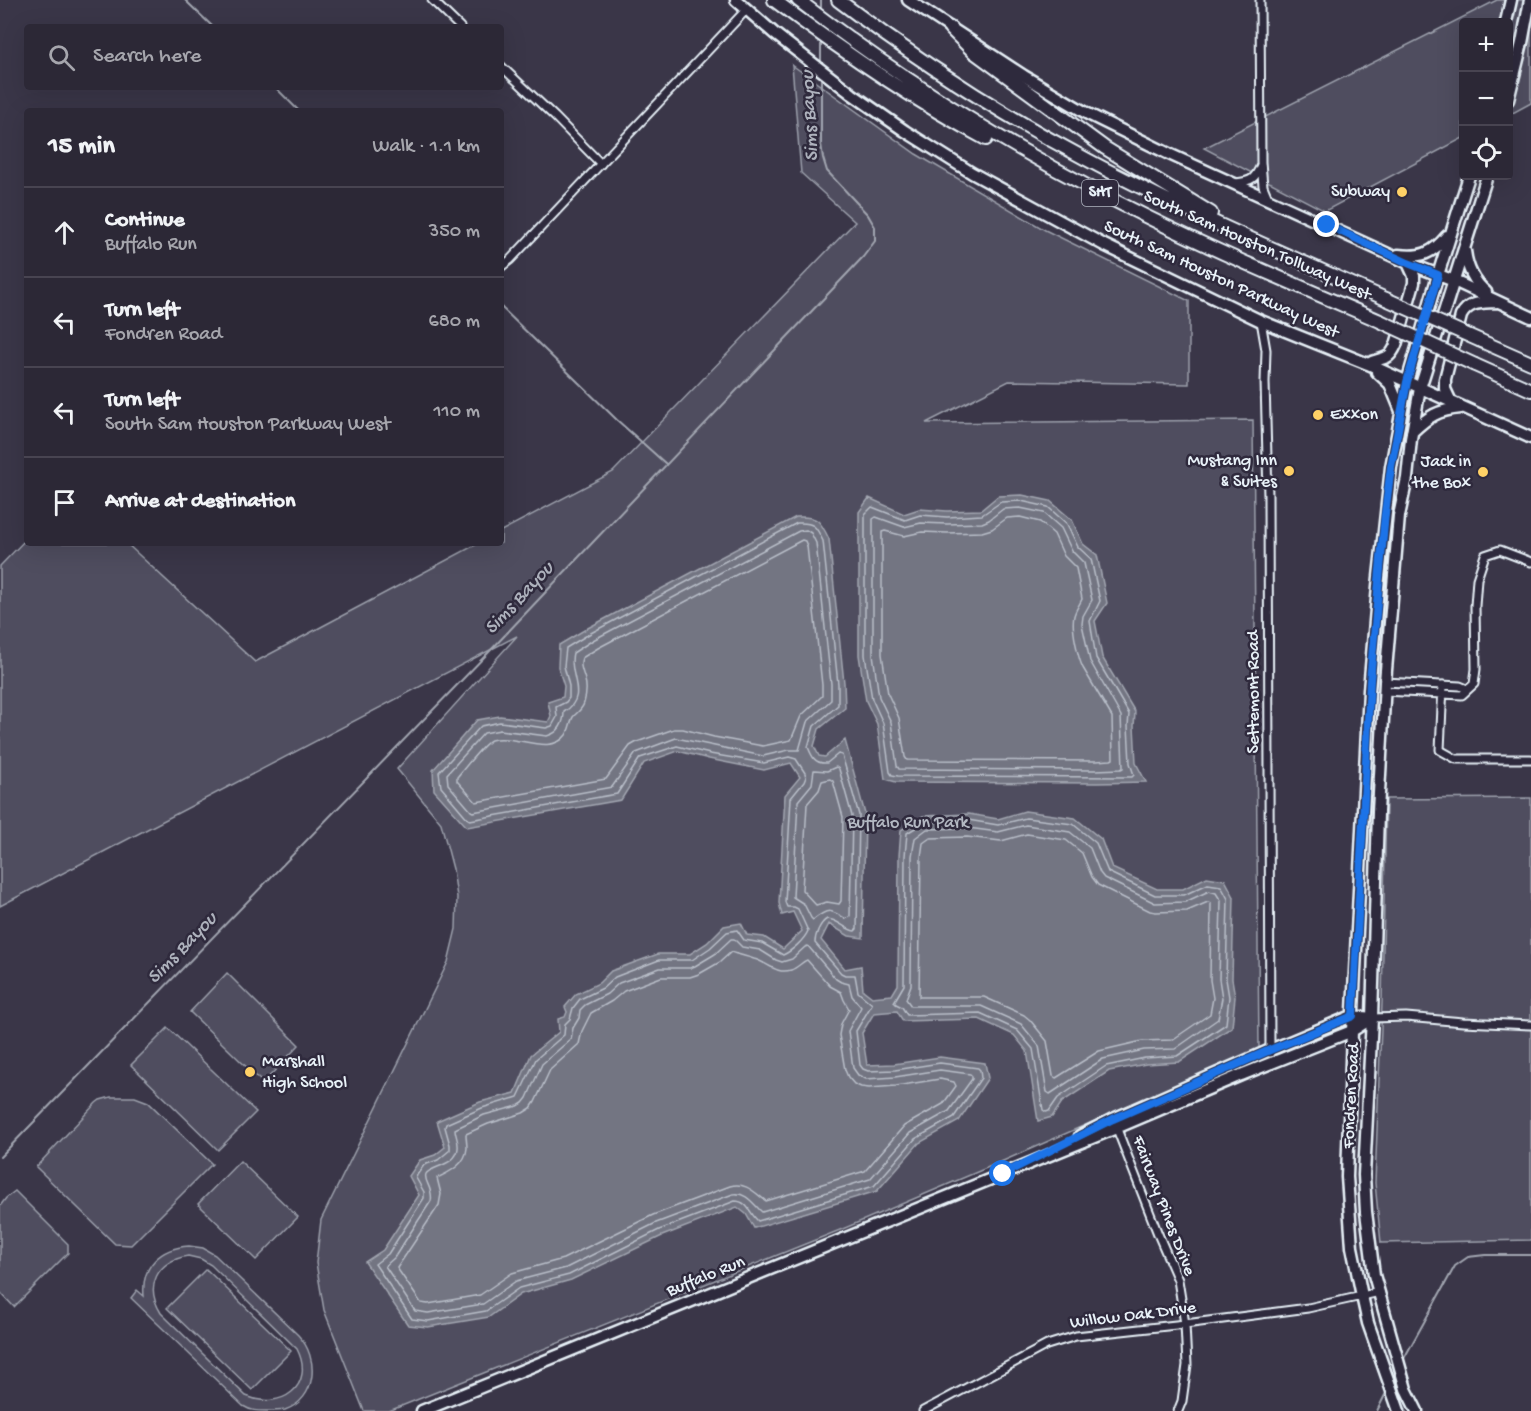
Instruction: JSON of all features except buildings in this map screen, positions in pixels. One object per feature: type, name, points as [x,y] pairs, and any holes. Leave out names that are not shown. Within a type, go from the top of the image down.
[{"type":"highway","name":"South Sam Houston Tollway West","points":[[799,0],[839,31],[958,113],[1053,168],[1205,244],[1531,390]]},
{"type":"highway","name":"South Sam Houston Tollway West","points":[[838,1],[932,66],[1035,131],[1085,159],[1266,246],[1531,363]]},
{"type":"highway","points":[[778,3],[854,59],[964,128],[1106,196]]},
{"type":"highway","points":[[950,28],[974,52],[1105,148],[1266,246]]},
{"type":"main road","name":"South Sam Houston Parkway West","points":[[736,0],[775,34],[852,94],[972,174],[1104,245],[1261,321],[1368,364],[1531,438]]},
{"type":"main road","points":[[908,0],[1024,76],[1089,114],[1169,154],[1531,317]]},
{"type":"main road","points":[[1507,18],[1511,0]]},
{"type":"main road","points":[[1513,82],[1530,0]]},
{"type":"main road","name":"Fondren Road","points":[[1399,1411],[1368,1323],[1362,1296],[1352,1247],[1347,1177],[1362,811],[1369,686],[1391,467],[1407,382],[1468,180]]},
{"type":"main road","name":"Fondren Road","points":[[1417,1411],[1406,1389],[1374,1275],[1366,1212],[1364,1175],[1376,923],[1378,812],[1385,687],[1399,516],[1407,478],[1412,432],[1420,388],[1486,180]]},
{"type":"main road","points":[[1390,254],[1409,256],[1426,254],[1439,246],[1451,231]]},
{"type":"main road","points":[[1465,247],[1470,274],[1476,284],[1498,302]]},
{"type":"main road","points":[[1401,413],[1390,384],[1368,364],[1388,357],[1394,351],[1414,283],[1414,276],[1408,263]]},
{"type":"main road","points":[[1451,402],[1445,389],[1445,380],[1461,316],[1471,305],[1498,302]]},
{"type":"main road","points":[[1412,432],[1438,412],[1464,408]]},
{"type":"main road","points":[[1385,514],[1399,516]]},
{"type":"main road","points":[[1369,686],[1385,687]]},
{"type":"main road","points":[[1362,811],[1378,812]]},
{"type":"main road","points":[[1357,922],[1376,923]]},
{"type":"main road","name":"Buffalo Run","points":[[422,1411],[1003,1174],[1270,1050],[1353,1016],[1372,1018]]},
{"type":"main road","name":"Buffalo Run","points":[[1115,1123],[1352,1031],[1372,1018]]},
{"type":"main road","points":[[1310,1048],[1336,1044],[1343,1047],[1351,1057]]},
{"type":"main road","points":[[1347,1177],[1364,1175]]},
{"type":"street","points":[[432,0],[457,24]]},
{"type":"street","points":[[1260,0],[1262,162],[1263,186],[1268,198]]},
{"type":"street","points":[[504,265],[747,9]]},
{"type":"street","points":[[504,69],[601,164]]},
{"type":"street","points":[[1234,183],[1245,182],[1254,177],[1262,162]]},
{"type":"street","name":"Settemont Road","points":[[1261,321],[1266,350],[1268,496],[1270,1064]]},
{"type":"street","points":[[1385,687],[1462,695],[1474,684],[1477,579],[1485,555],[1500,550],[1531,562]]},
{"type":"street","points":[[1443,686],[1440,750],[1456,759],[1531,759]]},
{"type":"street","points":[[1385,687],[1460,686],[1467,689]]},
{"type":"street","points":[[1372,1018],[1407,1017],[1531,1025]]},
{"type":"street","name":"Fairway Pines Drive","points":[[1115,1123],[1178,1280],[1185,1324],[1187,1365],[1182,1401],[1178,1411]]},
{"type":"street","name":"Willow Oak Drive","points":[[923,1411],[1047,1345],[1076,1336],[1308,1308],[1380,1292]]},
{"type":"green space","points":[[1497,0],[1531,0],[1531,103],[1513,113],[1513,18],[1461,18]]},
{"type":"green space","points":[[1459,19],[1459,140],[1325,211],[1204,148]]},
{"type":"green space","name":"Buffalo Run Park","points":[[792,65],[916,154],[1045,230],[1189,301],[1189,384],[1009,381],[926,423],[1253,420],[1259,1049],[845,1228],[389,1411],[364,1411],[324,1310],[316,1263],[321,1220],[448,962],[456,929],[457,897],[453,869],[441,823],[397,769],[517,636],[0,906],[0,566],[24,541],[24,546],[129,546],[255,662],[473,546],[504,546],[504,529],[613,472],[855,222],[801,173]]},
{"type":"green space","points":[[1531,798],[1531,1240],[1381,1243],[1375,1183],[1382,1002],[1386,799]]},
{"type":"green space","points":[[227,973],[299,1045],[263,1083],[190,1012]]},
{"type":"green space","points":[[168,1028],[256,1112],[218,1150],[131,1065]]},
{"type":"green space","points":[[111,1097],[135,1097],[148,1102],[212,1164],[131,1245],[115,1244],[36,1167],[96,1103]]},
{"type":"green space","points":[[240,1161],[298,1217],[256,1260],[198,1204]]},
{"type":"green space","points":[[15,1191],[68,1244],[68,1253],[14,1307],[0,1292],[0,1206]]},
{"type":"green space","points":[[179,1247],[203,1248],[215,1255],[305,1344],[310,1355],[312,1377],[304,1397],[296,1405],[285,1410],[273,1411],[254,1410],[243,1406],[131,1298],[137,1290],[144,1296],[146,1276],[154,1260],[169,1250]],"holes":[[[188,1256],[201,1259],[211,1265],[297,1349],[302,1362],[302,1374],[292,1392],[271,1400],[259,1400],[246,1396],[161,1313],[154,1293],[156,1276],[161,1269],[168,1263]]]},
{"type":"green space","points":[[206,1269],[291,1351],[252,1390],[167,1308]]},
{"type":"water","points":[[1022,495],[1050,501],[1072,520],[1083,544],[1097,555],[1107,603],[1095,621],[1102,657],[1135,712],[1136,763],[1146,782],[896,782],[885,779],[877,724],[866,701],[859,655],[859,512],[869,498],[904,514],[919,509],[981,510],[998,496]]},
{"type":"water","points":[[796,517],[809,517],[820,523],[829,539],[844,683],[845,708],[819,729],[814,746],[819,756],[825,757],[845,740],[865,814],[863,938],[849,936],[829,924],[821,940],[845,969],[861,966],[863,990],[872,997],[892,995],[898,985],[901,830],[923,816],[969,814],[998,819],[1025,811],[1075,818],[1101,839],[1112,868],[1157,889],[1183,889],[1207,877],[1225,880],[1234,897],[1232,979],[1235,997],[1232,1027],[1179,1062],[1146,1064],[1109,1071],[1062,1102],[1052,1117],[1038,1121],[1027,1051],[1014,1035],[979,1019],[903,1021],[897,1011],[874,1013],[862,1033],[867,1065],[894,1064],[940,1057],[985,1063],[988,1078],[959,1121],[919,1143],[877,1191],[754,1228],[746,1214],[737,1207],[662,1236],[571,1280],[521,1294],[489,1317],[428,1327],[408,1325],[365,1262],[383,1250],[419,1195],[409,1176],[420,1160],[435,1155],[445,1147],[437,1121],[480,1102],[515,1093],[531,1055],[559,1032],[558,1019],[565,1017],[567,1012],[565,1007],[576,994],[599,983],[611,971],[658,954],[690,954],[707,943],[724,926],[741,923],[747,935],[764,937],[783,949],[802,931],[793,912],[782,915],[779,903],[785,795],[800,777],[791,763],[764,770],[678,751],[644,763],[621,800],[467,827],[434,790],[433,770],[477,720],[500,716],[548,722],[551,716],[548,702],[563,697],[564,686],[558,667],[559,645]]},
{"type":"waterway","points":[[185,0],[210,24]]},
{"type":"waterway","name":"Sims Bayou","points":[[821,0],[821,12]]},
{"type":"waterway","name":"Sims Bayou","points":[[821,39],[821,66]]},
{"type":"waterway","name":"Sims Bayou","points":[[0,1157],[489,652],[863,257],[875,241],[875,227],[868,215],[827,171],[821,144],[821,75]]},
{"type":"waterway","points":[[278,90],[296,108]]},
{"type":"waterway","points":[[504,310],[617,420],[666,464]]},
{"type":"waterway","points":[[1402,1362],[1455,1266],[1468,1257],[1531,1255]]},
{"type":"waterway","points":[[1377,1411],[1387,1391]]},
{"type":"place","name":"Subway","points":[[1402,192]]},
{"type":"place","name":"Exxon","points":[[1318,415]]},
{"type":"place","name":"Mustang Inn & Suites","points":[[1289,471]]},
{"type":"place","name":"Jack in the Box","points":[[1483,472]]},
{"type":"place","name":"Marshall High School","points":[[250,1072]]},
{"type":"route","points":[[1003,1174],[1113,1119],[1353,1016],[1370,681],[1385,514],[1391,467],[1407,382],[1438,275],[1327,225]]}]
